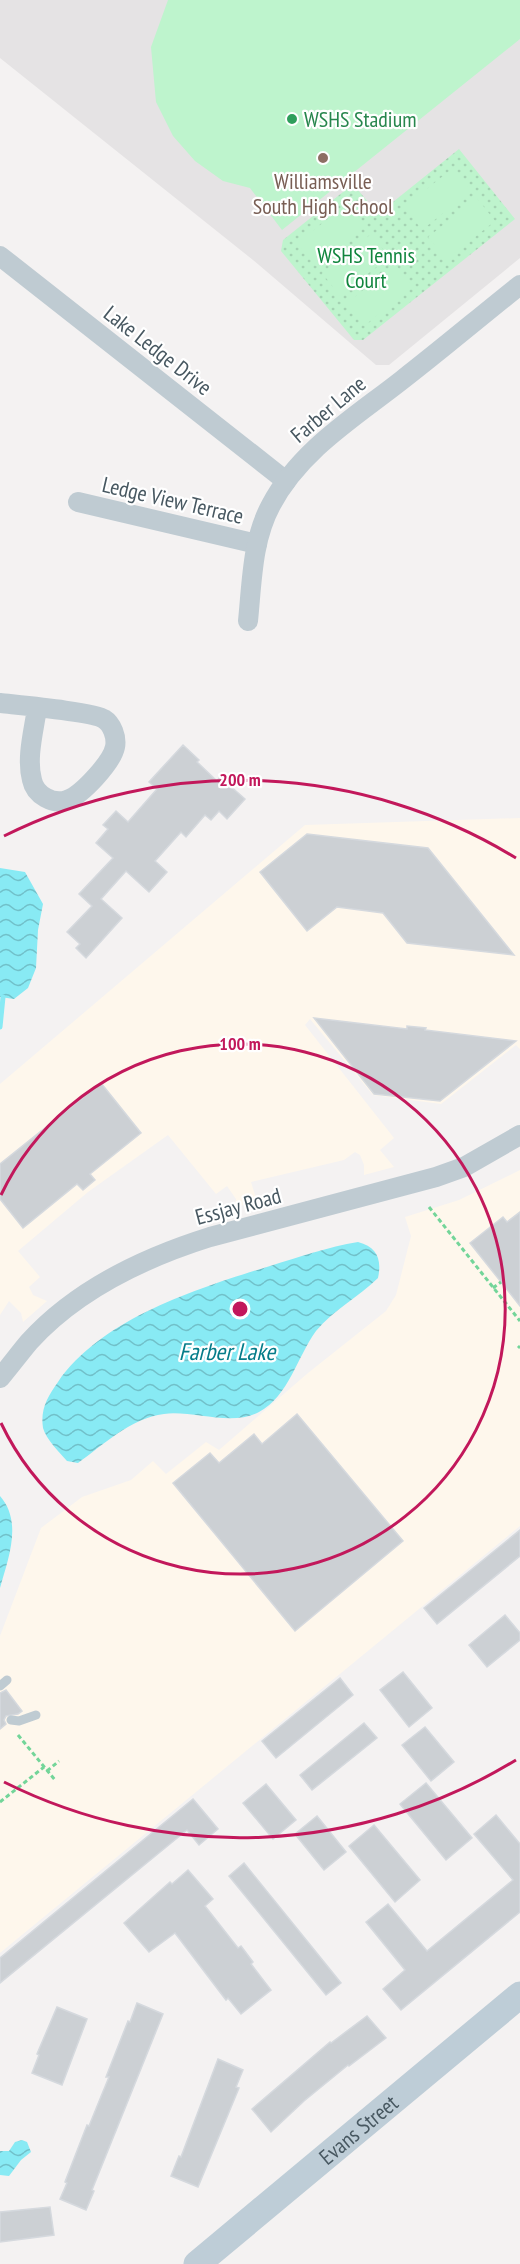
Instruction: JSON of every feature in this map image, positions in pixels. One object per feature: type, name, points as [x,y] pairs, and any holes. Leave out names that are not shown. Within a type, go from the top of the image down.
[{"type":"street","name":"Lake Ledge Drive","points":[[0,256],[286,481]]},
{"type":"street","name":"Farber Lane","points":[[248,621],[257,544],[270,506],[305,457],[348,420],[402,380],[520,285]]},
{"type":"street","name":"Ledge View Terrace","points":[[78,502],[257,544]]},
{"type":"street","points":[[0,703],[38,708],[102,718],[115,735],[116,746],[111,756],[78,795],[65,801],[43,797],[34,788],[31,779],[30,764],[38,708]]},
{"type":"street","name":"Essjay Road","points":[[0,1378],[29,1342],[74,1303],[139,1262],[173,1248],[210,1237],[436,1177],[464,1167],[520,1136]]},
{"type":"street","name":"Evans Street","points":[[197,2264],[520,1995]]},
{"type":"lane","points":[[11,1720],[19,1722],[36,1715]]},
{"type":"path","points":[[429,1207],[520,1321]]},
{"type":"path","points":[[493,1288],[501,1282]]},
{"type":"path","points":[[15,1730],[55,1780]]},
{"type":"path","points":[[47,1771],[59,1761]]},
{"type":"path","points":[[0,1802],[44,1767]]},
{"type":"shaded area","name":"Williamsville South High School","points":[[0,0],[520,0],[520,258],[389,365],[376,365],[253,260],[0,58]]},
{"type":"shaded area","points":[[520,818],[520,1049],[516,1045],[441,1104],[373,1095],[310,1019],[305,1025],[394,1138],[380,1150],[394,1167],[364,1175],[364,1165],[360,1155],[355,1152],[344,1160],[251,1182],[255,1195],[261,1201],[235,1207],[236,1199],[227,1186],[216,1194],[168,1135],[88,1192],[18,1251],[40,1277],[29,1287],[33,1295],[47,1301],[23,1322],[21,1313],[9,1301],[0,1315],[0,1084],[305,825]]},
{"type":"shaded area","points":[[520,1170],[520,1526],[0,1953],[0,1636],[41,1528],[82,1497],[131,1480],[153,1461],[166,1474],[206,1442],[219,1450],[308,1373],[386,1311],[396,1295],[411,1236],[405,1217],[459,1200]]},
{"type":"green space","name":"WSHS Stadium","points":[[168,0],[520,0],[520,39],[282,230],[250,188],[223,181],[195,161],[173,136],[156,102],[151,47]]},
{"type":"green space","name":"WSHS Tennis Court","points":[[459,149],[515,219],[363,340],[354,340],[281,251],[283,240],[353,184],[378,214]]},
{"type":"green space","points":[[453,168],[471,191],[422,230],[404,207]]},
{"type":"green space","points":[[477,198],[495,221],[446,260],[428,237]]},
{"type":"green space","points":[[347,204],[365,226],[316,266],[297,243]]},
{"type":"green space","points":[[371,234],[389,257],[340,296],[322,273]]},
{"type":"green space","points":[[395,264],[413,287],[364,326],[346,304]]},
{"type":"water","points":[[0,868],[25,872],[43,904],[38,930],[36,968],[28,988],[14,999],[0,997]]},
{"type":"water","name":"Farber Lake","points":[[358,1242],[370,1247],[377,1255],[378,1278],[316,1331],[278,1396],[259,1412],[237,1418],[175,1413],[152,1417],[118,1433],[78,1463],[67,1461],[47,1437],[42,1421],[46,1403],[54,1387],[77,1360],[100,1340],[126,1323],[183,1295],[213,1284],[314,1252]]},
{"type":"water","points":[[0,1496],[11,1517],[12,1541],[0,1588]]},
{"type":"water","points":[[22,2140],[27,2142],[31,2152],[21,2160],[9,2176],[0,2175],[0,2151],[9,2151],[15,2142]]},
{"type":"building","points":[[183,745],[217,781],[220,777],[245,799],[227,819],[219,811],[211,820],[205,815],[186,837],[181,832],[155,861],[167,872],[149,892],[126,871],[101,899],[122,918],[86,958],[76,948],[80,944],[67,932],[92,906],[79,894],[113,858],[96,843],[108,829],[103,825],[116,811],[128,822],[157,789],[149,782]]},
{"type":"building","points":[[307,834],[428,848],[514,955],[407,943],[383,913],[337,907],[307,931],[260,872]]},
{"type":"building","points":[[314,1018],[407,1029],[407,1026],[426,1028],[425,1030],[516,1041],[440,1101],[374,1094]]},
{"type":"building","points":[[101,1083],[141,1133],[90,1174],[95,1180],[83,1190],[77,1184],[23,1228],[0,1199],[0,1164]]},
{"type":"building","points":[[520,1212],[520,1306],[470,1243],[503,1217],[507,1222]]},
{"type":"building","points":[[297,1414],[403,1541],[295,1631],[173,1483],[210,1453],[219,1463],[254,1434],[262,1444]]},
{"type":"building","points":[[520,1530],[520,1556],[437,1624],[424,1608]]},
{"type":"building","points":[[505,1615],[520,1633],[520,1640],[487,1667],[469,1645]]},
{"type":"building","points":[[403,1672],[432,1708],[409,1727],[380,1690]]},
{"type":"building","points":[[340,1678],[353,1695],[276,1758],[262,1741]]},
{"type":"building","points":[[6,1690],[22,1711],[6,1716],[4,1720],[6,1724],[0,1729],[0,1693]]},
{"type":"building","points":[[364,1723],[377,1738],[312,1790],[300,1775]]},
{"type":"building","points":[[425,1727],[454,1762],[431,1781],[402,1745]]},
{"type":"building","points":[[426,1783],[472,1838],[446,1860],[400,1804]]},
{"type":"building","points":[[266,1784],[296,1820],[273,1839],[243,1803]]},
{"type":"building","points":[[193,1799],[218,1829],[199,1845],[187,1830],[0,1983],[0,1958]]},
{"type":"building","points":[[496,1815],[520,1844],[520,1912],[401,2010],[383,1989],[405,1970],[366,1922],[388,1904],[427,1951],[513,1880],[474,1834]]},
{"type":"building","points":[[317,1816],[346,1852],[324,1870],[295,1834]]},
{"type":"building","points":[[374,1825],[420,1880],[395,1902],[349,1846]]},
{"type":"building","points":[[244,1863],[341,1983],[326,1995],[229,1876]]},
{"type":"building","points":[[188,1870],[213,1899],[205,1906],[238,1948],[241,1946],[253,1962],[251,1964],[271,1990],[241,2014],[228,1998],[226,2000],[175,1933],[149,1952],[124,1923],[170,1882],[172,1884]]},
{"type":"building","points":[[137,2003],[163,2014],[86,2210],[60,2199],[87,2125],[89,2126],[109,2077],[106,2077]]},
{"type":"building","points":[[57,2007],[87,2019],[62,2085],[32,2073],[39,2055],[37,2054]]},
{"type":"building","points":[[367,2016],[386,2038],[348,2065],[271,2132],[252,2109],[330,2042]]},
{"type":"building","points":[[218,2059],[243,2070],[236,2087],[239,2088],[198,2187],[171,2176],[179,2156],[181,2157]]},
{"type":"building","points":[[50,2207],[54,2235],[0,2242],[0,2212]]},
{"type":"waterway","points":[[0,1027],[3,997]]},
{"type":"place","name":"WSHS Stadium","points":[[292,119]]},
{"type":"place","name":"Williamsville South High School","points":[[323,158]]}]
